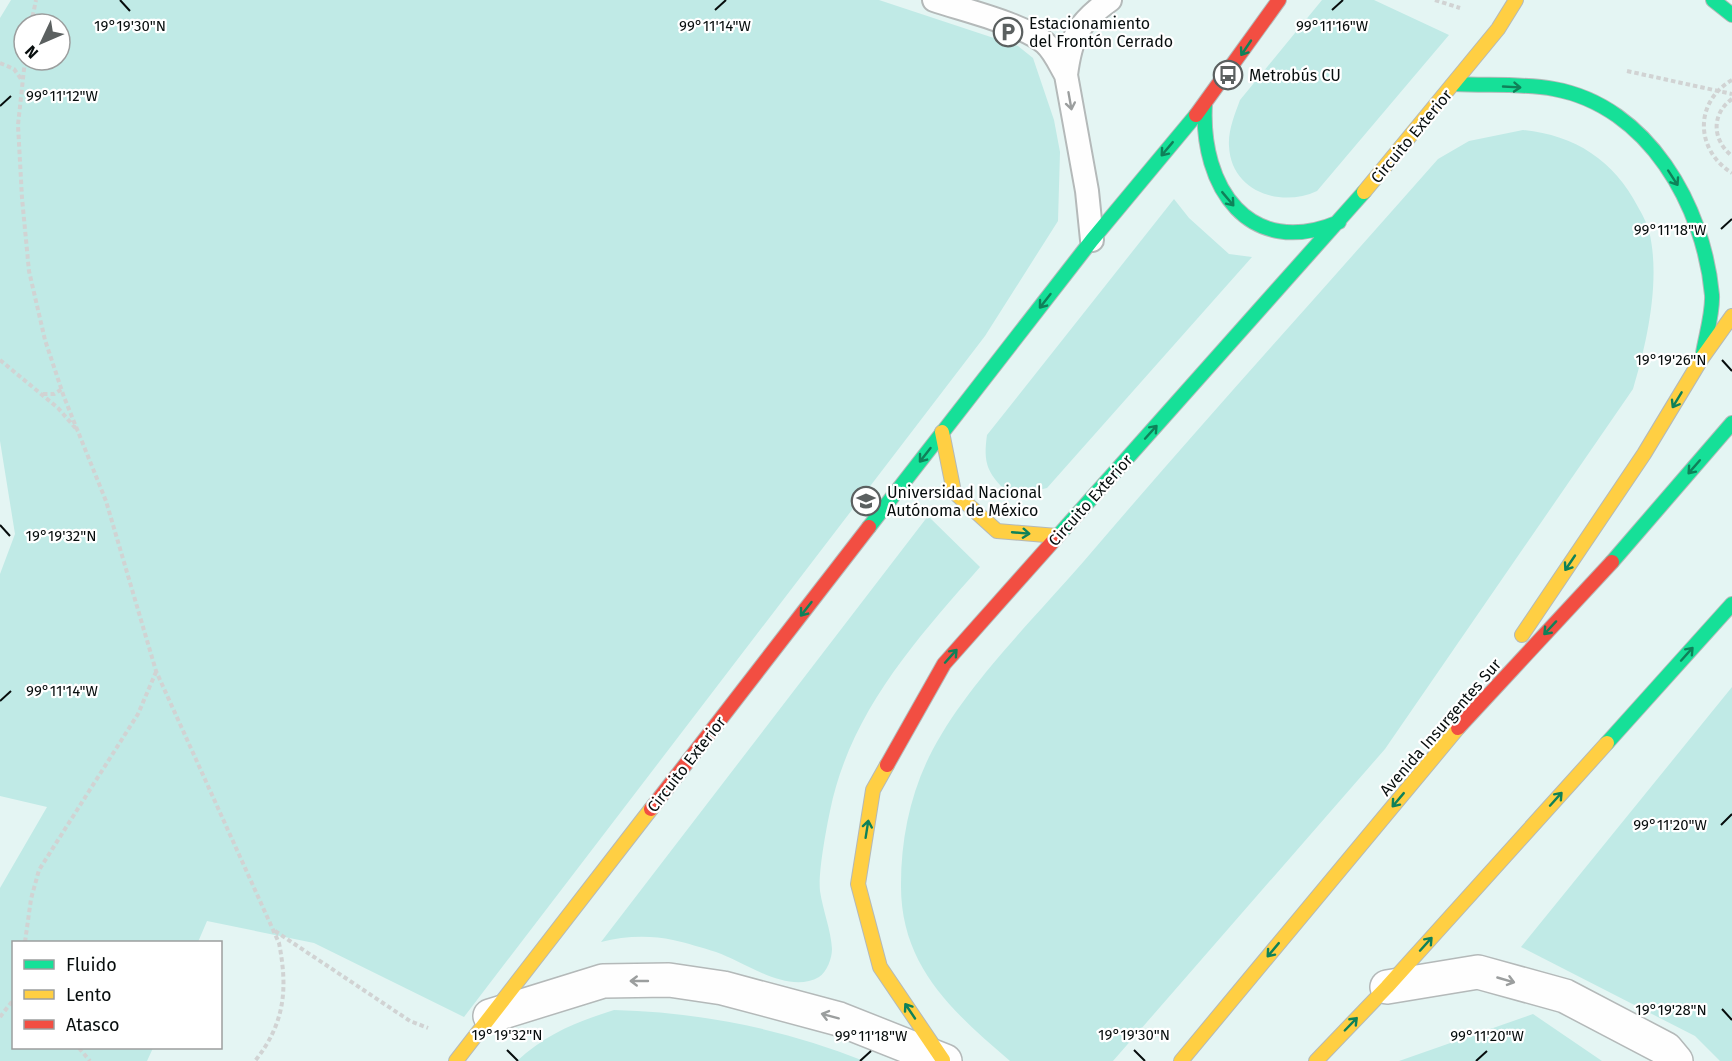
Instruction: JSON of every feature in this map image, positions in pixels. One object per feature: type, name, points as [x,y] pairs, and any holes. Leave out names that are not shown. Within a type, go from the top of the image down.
[{"type":"street","name":"Circuito Exterior","points":[[456,1061],[1092,240],[1205,104],[1279,0]]},
{"type":"street","name":"Circuito Exterior","points":[[944,1060],[880,967],[858,884],[873,790],[944,664],[1340,222],[1498,29],[1516,0]]},
{"type":"street","points":[[1713,0],[1732,15]]},
{"type":"street","points":[[1454,84],[1554,89],[1597,103],[1646,140],[1676,180],[1703,243],[1712,297],[1702,358]]},
{"type":"street","points":[[1205,104],[1206,151],[1212,172],[1223,193],[1238,210],[1273,231],[1296,234],[1320,230],[1340,222]]},
{"type":"street","points":[[1462,723],[1644,454],[1702,358],[1732,316]]},
{"type":"street","name":"Avenida Insurgentes Sur","points":[[1181,1061],[1462,723],[1611,562],[1732,423]]},
{"type":"street","points":[[942,432],[954,492],[997,531],[1057,536]]},
{"type":"street","points":[[1316,1061],[1387,987],[1732,604]]},
{"type":"street","points":[[1387,987],[1478,972],[1565,996],[1666,1049],[1676,1061]]},
{"type":"street","name":"Circuito Exterior","points":[[490,1016],[603,981],[669,980],[723,988],[839,1018],[944,1060]]},
{"type":"lane","points":[[934,0],[1021,30],[1045,43],[1066,75]]},
{"type":"lane","points":[[1092,240],[1087,191],[1066,75],[1069,48],[1078,27],[1110,0]]},
{"type":"path","points":[[1435,0],[1461,8]]},
{"type":"path","points":[[0,63],[14,69],[22,79]]},
{"type":"path","points":[[23,72],[18,125],[29,271],[45,339],[106,501],[156,671],[274,931],[286,977],[280,1017],[255,1061]]},
{"type":"path","points":[[1732,80],[1720,87],[1711,98],[1704,112],[1703,128],[1711,154],[1720,166],[1732,173]]},
{"type":"path","points":[[1732,99],[1721,109],[1716,130],[1724,148],[1732,156]]},
{"type":"path","points":[[0,360],[43,394],[82,436]]},
{"type":"path","points":[[43,394],[54,394],[62,388]]},
{"type":"path","points":[[25,941],[31,899],[39,870],[138,714],[156,671]]},
{"type":"path","points":[[274,931],[410,1021],[428,1028],[446,1029],[490,1016]]},
{"type":"path","points":[[0,1017],[12,1002]]},
{"type":"path","points":[[81,1049],[90,1061]]},
{"type":"shaded area","name":"Universidad Nacional Autónoma de México","points":[[0,0],[1732,0],[1732,1061],[0,1061]]},
{"type":"shaded area","points":[[11,0],[879,0],[1018,46],[1033,58],[1054,120],[1060,152],[1058,221],[985,336],[464,1017],[314,943],[207,921],[198,941],[12,941],[12,1049],[153,1049],[147,1061],[0,1061],[0,888],[47,807],[0,796],[0,574],[15,534],[0,441],[0,18]]},
{"type":"shaded area","points":[[1322,0],[1374,0],[1449,35],[1317,191],[1288,198],[1274,196],[1248,185],[1239,175],[1232,162],[1229,146],[1231,128],[1240,100]]},
{"type":"shaded area","points":[[1523,130],[1542,133],[1575,144],[1605,163],[1628,190],[1646,222],[1654,269],[1653,290],[1643,352],[1633,389],[1385,749],[1113,1061],[1010,1061],[950,1005],[934,985],[920,963],[903,913],[901,884],[908,819],[922,772],[943,731],[1000,655],[1438,159],[1469,141]]},
{"type":"shaded area","points":[[1174,199],[1189,218],[1229,254],[1252,257],[1047,488],[1026,493],[1008,493],[988,467],[987,435]]},
{"type":"shaded area","points":[[928,516],[980,567],[932,622],[888,679],[853,741],[840,775],[828,819],[820,874],[820,891],[832,949],[824,972],[807,982],[794,982],[767,975],[716,952],[673,940],[637,937],[601,942]]},
{"type":"shaded area","points":[[1732,687],[1732,1061],[1720,1061],[1695,1036],[1521,947]]},
{"type":"shaded area","points":[[614,1010],[678,1014],[741,1024],[803,1040],[864,1061],[517,1061],[550,1036],[587,1019]]},
{"type":"shaded area","points":[[1533,1014],[1602,1061],[1399,1061]]},
{"type":"traffic: fast","points":[[1713,0],[1732,15]]},
{"type":"traffic: fast","points":[[1454,84],[1517,85],[1554,89],[1587,99],[1617,116],[1643,138],[1665,165],[1683,195],[1697,228],[1707,261],[1712,302],[1703,353]]},
{"type":"traffic: fast","points":[[1205,104],[1206,134],[1211,163],[1221,188],[1236,208],[1256,223],[1279,231],[1307,231],[1339,222]]},
{"type":"traffic: fast","points":[[869,527],[1092,240],[1196,115]]},
{"type":"traffic: fast","points":[[1057,537],[1364,192]]},
{"type":"traffic: fast","points":[[1612,562],[1732,423]]},
{"type":"traffic: fast","points":[[1607,743],[1732,604]]},
{"type":"traffic: slow","points":[[1364,192],[1498,29],[1516,0]]},
{"type":"traffic: slow","points":[[1522,635],[1644,454],[1702,358],[1732,316]]},
{"type":"traffic: slow","points":[[942,432],[954,492],[997,531],[1057,536]]},
{"type":"traffic: slow","points":[[1181,1061],[1458,728]]},
{"type":"traffic: slow","points":[[1316,1061],[1387,987],[1607,743]]},
{"type":"traffic: slow","points":[[887,765],[873,790],[858,884],[880,967],[943,1060]]},
{"type":"traffic: slow","points":[[456,1061],[651,809]]},
{"type":"traffic: jam","points":[[1196,115],[1279,0]]},
{"type":"traffic: jam","points":[[651,809],[869,527]]},
{"type":"traffic: jam","points":[[887,765],[944,664],[1057,537]]},
{"type":"traffic: jam","points":[[1458,728],[1612,562]]},
{"type":"place","name":"Estacionamiento del Frontón Cerrado","points":[[1008,32]]},
{"type":"place","name":"Metrobús CU","points":[[1228,75]]},
{"type":"place","name":"Universidad Nacional Autónoma de México","points":[[866,501]]}]
